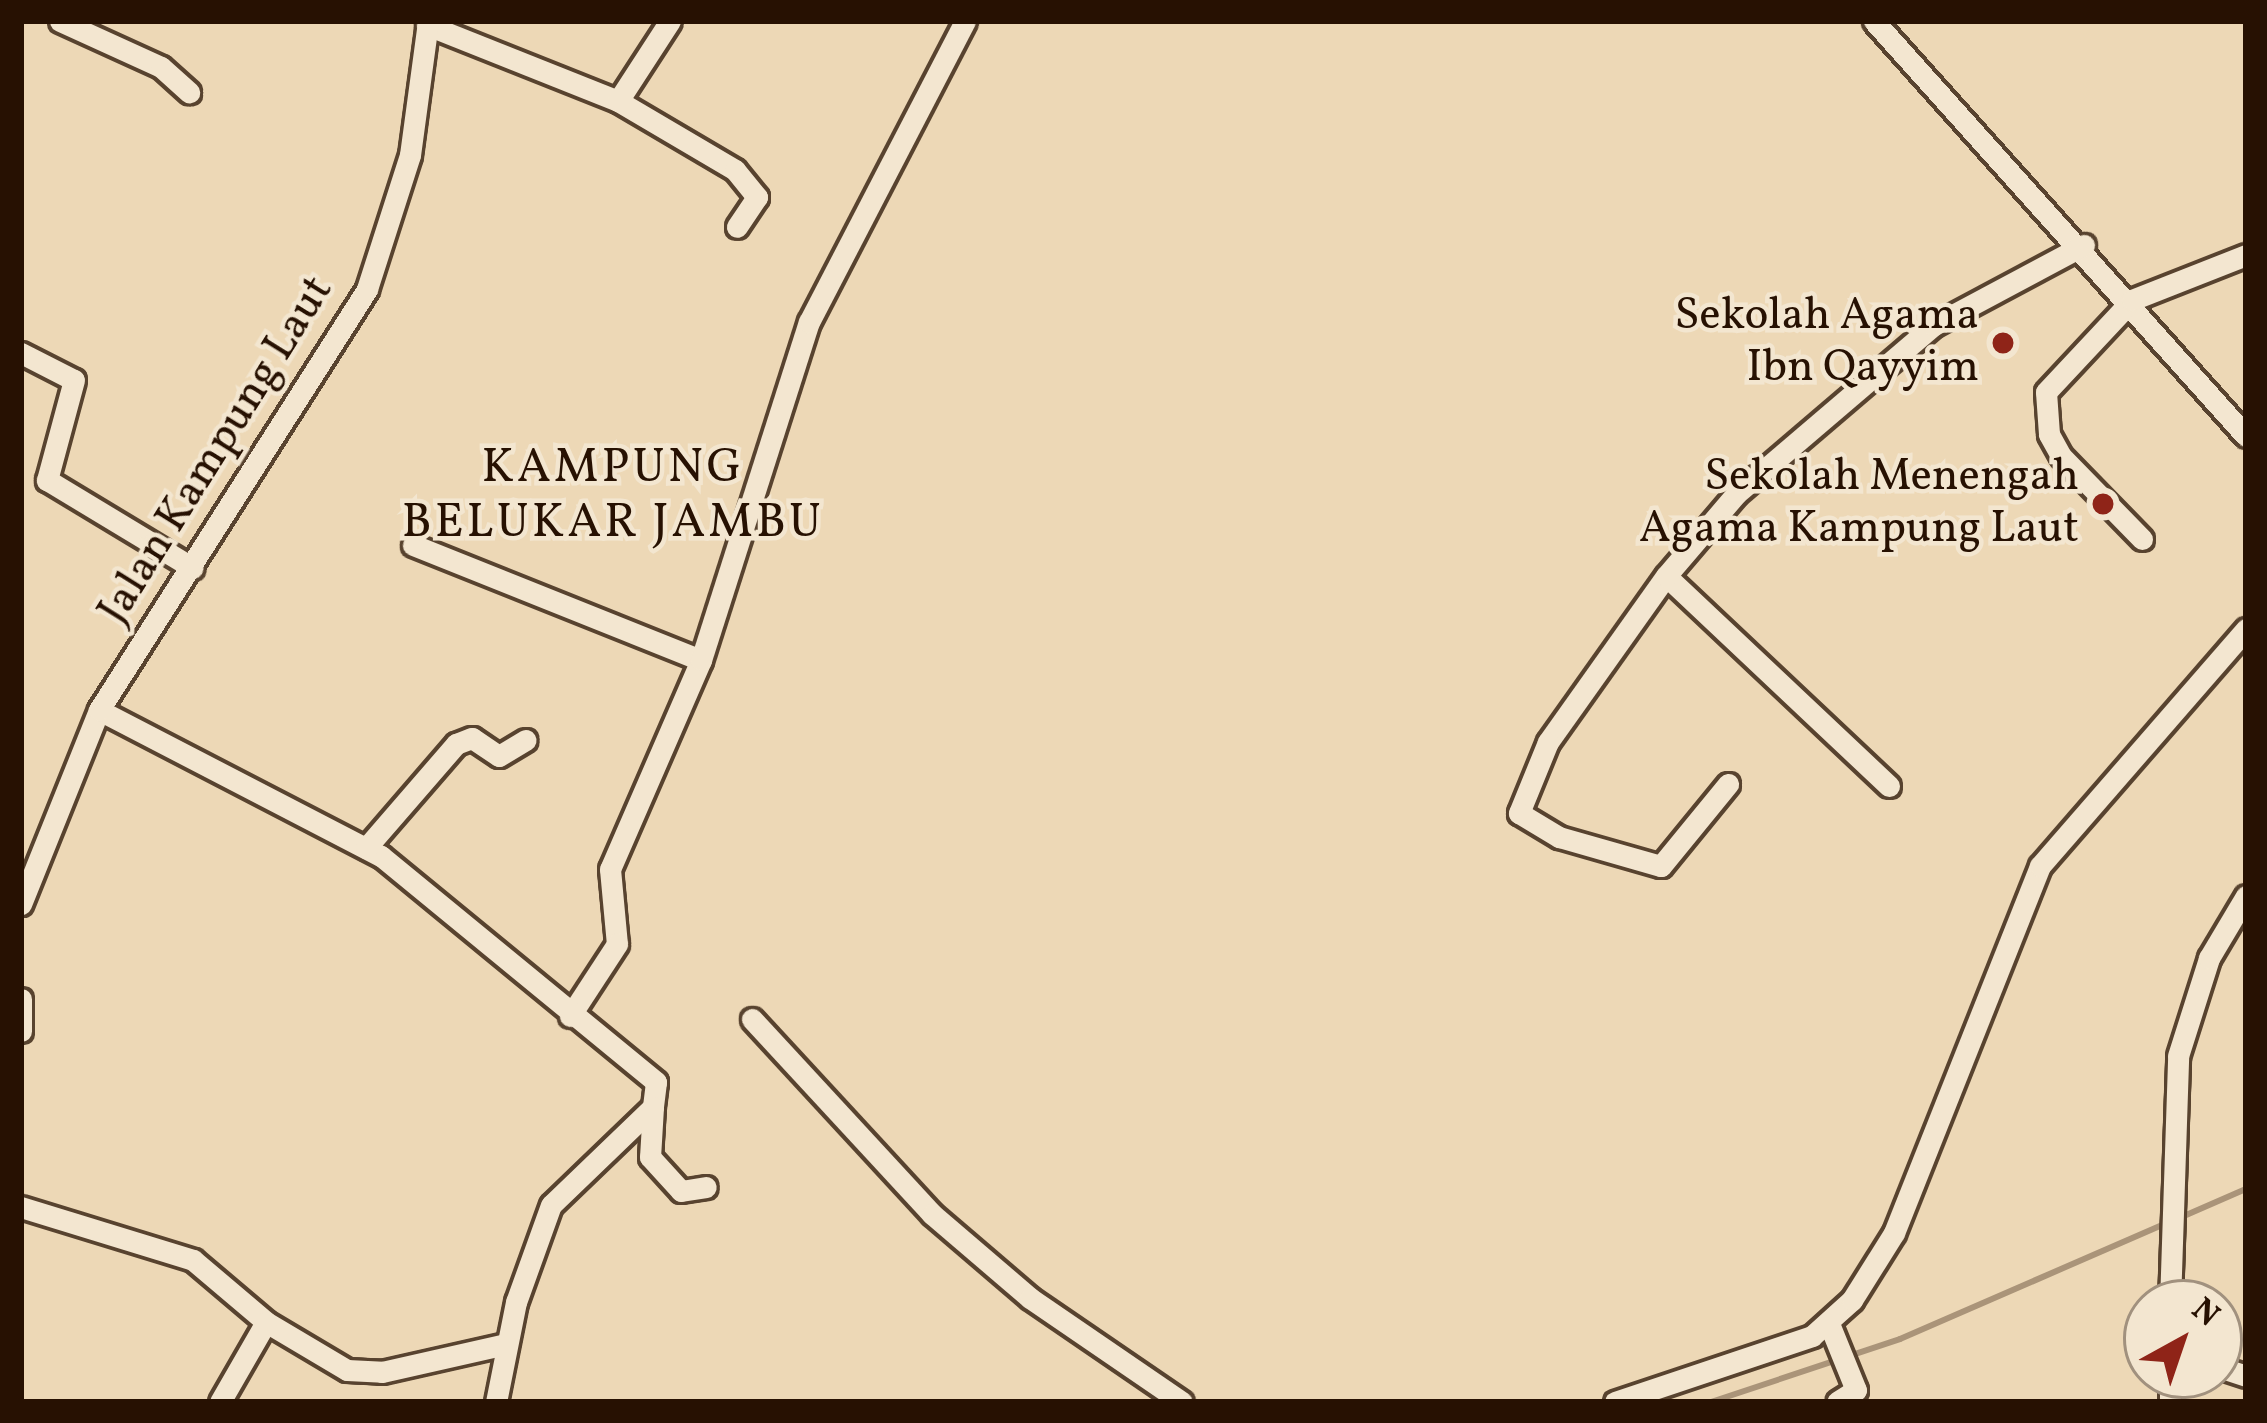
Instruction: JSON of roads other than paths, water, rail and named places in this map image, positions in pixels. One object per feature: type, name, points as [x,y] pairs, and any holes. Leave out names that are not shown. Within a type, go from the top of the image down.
[{"type":"street","points":[[60,21],[161,67],[189,92]]},
{"type":"street","points":[[618,101],[670,21]]},
{"type":"street","points":[[570,1016],[617,944],[610,869],[701,660],[809,322],[965,21]]},
{"type":"street","points":[[1874,21],[2084,245],[2246,436]]},
{"type":"street","points":[[428,23],[618,101],[746,179],[756,202],[737,227]]},
{"type":"street","name":"Jalan Kampung Laut","points":[[21,904],[29,845],[99,710],[367,289],[410,154],[428,23]]},
{"type":"street","points":[[1728,784],[1661,866],[1559,837],[1519,813],[1549,742],[1666,576],[1736,494],[1934,325],[2084,245]]},
{"type":"street","points":[[2142,539],[2061,456],[2045,411],[2053,377],[2132,300],[2246,255]]},
{"type":"street","points":[[21,353],[74,380],[47,480],[193,568]]},
{"type":"street","points":[[413,545],[701,660]]},
{"type":"street","points":[[1666,576],[1889,786]]},
{"type":"street","points":[[1616,1402],[1832,1330],[1894,1233],[2041,866],[2246,628]]},
{"type":"street","points":[[99,710],[366,848],[656,1082],[650,1157],[689,1195],[706,1187]]},
{"type":"street","points":[[366,848],[456,744],[472,738],[499,756],[526,740]]},
{"type":"street","points":[[2170,1279],[2168,1161],[2187,1017],[2246,896]]},
{"type":"street","points":[[21,999],[21,1031]]},
{"type":"street","points":[[752,1019],[932,1214],[1043,1308],[1182,1402]]},
{"type":"street","points":[[496,1402],[506,1344],[551,1205],[653,1107]]},
{"type":"street","points":[[21,1207],[193,1260],[266,1322],[358,1372],[506,1344]]},
{"type":"street","points":[[220,1402],[266,1322]]},
{"type":"street","points":[[1832,1330],[1856,1392],[1837,1402]]},
{"type":"waterway","points":[[2177,1219],[2246,1189]]},
{"type":"waterway","points":[[1711,1402],[1900,1339],[2165,1224]]},
{"type":"place","name":"Sekolah Agama Ibn Qayyim","points":[[2003,343]]},
{"type":"place","name":"Sekolah Menengah Agama Kampung Laut","points":[[2103,504]]},
{"type":"district","name":"KAMPUNG BELUKAR JAMBU","points":[[613,496]]}]
